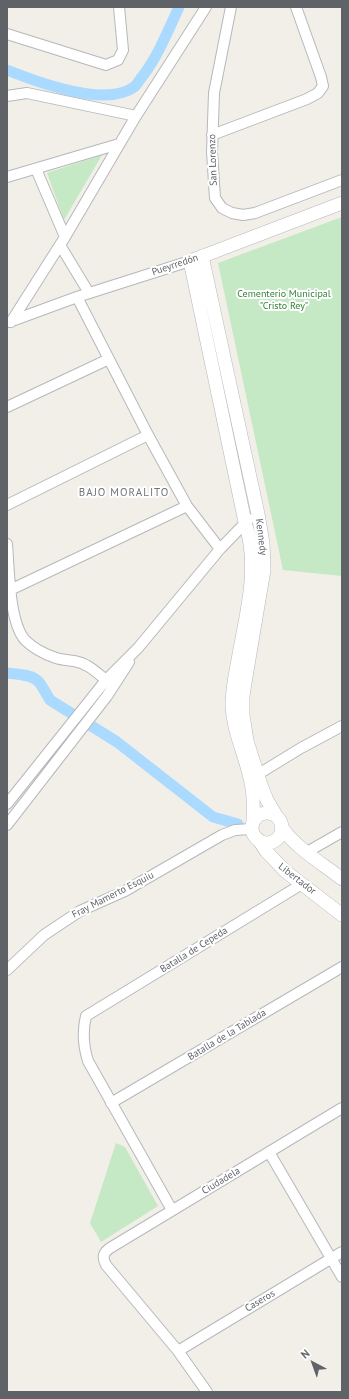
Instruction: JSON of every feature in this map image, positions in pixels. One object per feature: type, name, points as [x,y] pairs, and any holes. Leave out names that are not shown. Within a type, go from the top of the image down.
[{"type":"street","points":[[7,34],[106,65],[118,60],[123,50],[119,7]]},
{"type":"street","points":[[9,322],[62,242],[136,116],[206,7]]},
{"type":"street","name":"San Lorenzo","points":[[231,7],[214,93],[212,152],[215,198],[222,208],[232,213],[243,215],[255,213],[342,180]]},
{"type":"street","points":[[212,135],[307,100],[318,93],[323,86],[322,77],[296,7]]},
{"type":"street","points":[[8,95],[27,93],[136,116]]},
{"type":"street","points":[[7,177],[120,144]]},
{"type":"street","points":[[36,169],[62,242],[89,293]]},
{"type":"street","name":"Pueyrredón","points":[[9,322],[77,297],[196,258],[342,203]]},
{"type":"street","name":"Kennedy","points":[[196,258],[258,514],[263,544],[264,570],[244,696],[244,715],[254,777],[254,830]]},
{"type":"street","name":"Kennedy","points":[[196,258],[252,555],[253,572],[251,588],[233,685],[232,706],[236,733],[254,777],[279,822]]},
{"type":"street","points":[[77,297],[148,435],[187,506],[220,548]]},
{"type":"street","points":[[7,407],[110,359]]},
{"type":"street","points":[[7,505],[148,435]]},
{"type":"street","points":[[10,590],[187,506]]},
{"type":"street","points":[[7,804],[98,689],[138,648],[220,548],[245,522],[258,514]]},
{"type":"street","points":[[7,544],[10,590],[15,621],[24,639],[40,652],[58,659],[76,661],[92,668],[106,680]]},
{"type":"street","points":[[7,825],[107,696],[138,648]]},
{"type":"street","points":[[254,777],[301,748],[342,726]]},
{"type":"street","points":[[279,822],[280,835],[273,841],[263,842],[254,830],[258,816],[263,814],[272,814],[279,822],[289,835],[342,879]]},
{"type":"street","name":"Fray Mamerto Esquiu","points":[[7,970],[44,935],[80,911],[125,891],[222,835],[235,830],[254,830]]},
{"type":"street","name":"Libertador","points":[[254,830],[274,861],[342,915]]},
{"type":"street","points":[[308,852],[342,832]]},
{"type":"street","name":"Batalla de Cepeda","points":[[111,1103],[88,1061],[84,1048],[83,1030],[86,1016],[302,884]]},
{"type":"street","name":"Batalla de la Tablada","points":[[111,1103],[342,967]]},
{"type":"street","points":[[111,1103],[172,1210]]},
{"type":"street","name":"Ciudadela","points":[[178,1351],[106,1265],[103,1260],[103,1256],[106,1251],[342,1108]]},
{"type":"street","points":[[269,1152],[342,1278]]},
{"type":"street","name":"Caseros","points":[[178,1351],[342,1252]]},
{"type":"street","points":[[178,1351],[207,1392]]},
{"type":"green space","points":[[102,155],[64,220],[47,173]]},
{"type":"green space","name":"Cementerio Municipal \"Cristo Rey\"","points":[[342,217],[342,576],[283,570],[218,263]]},
{"type":"green space","points":[[116,1143],[125,1147],[158,1206],[101,1242],[90,1223]]},
{"type":"waterway","points":[[7,70],[35,81],[71,91],[106,95],[121,93],[134,87],[148,69],[179,7]]},
{"type":"waterway","points":[[7,673],[23,675],[35,679],[39,682],[50,700],[117,742],[213,817],[238,824]]},
{"type":"district","name":"BAJO MORALITO","points":[[124,493]]}]
